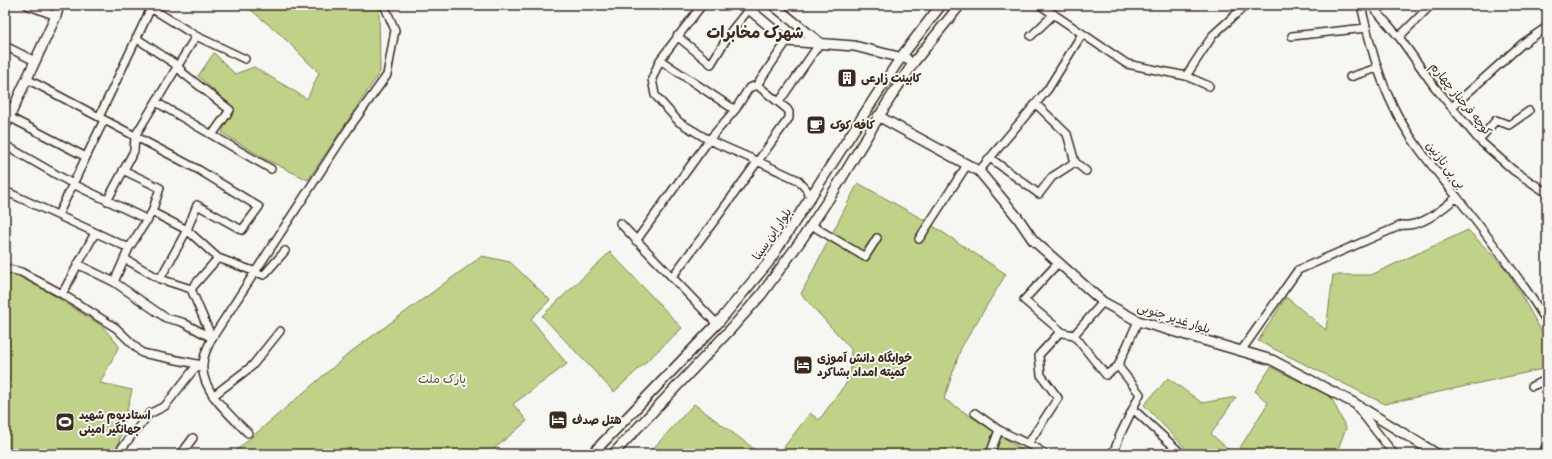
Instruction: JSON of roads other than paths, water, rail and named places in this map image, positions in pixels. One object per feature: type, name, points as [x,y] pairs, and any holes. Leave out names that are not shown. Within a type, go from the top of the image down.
[{"type":"main road","points":[[7,121],[56,16],[59,5]]},
{"type":"main road","points":[[772,5],[820,44]]},
{"type":"main road","name":"بلوار ابن سینا","points":[[592,454],[717,324],[768,262],[811,198],[901,57],[941,5]]},
{"type":"main road","points":[[613,454],[730,331],[761,295],[781,269],[834,191],[878,116],[914,62],[960,5]]},
{"type":"main road","points":[[746,7],[787,41],[854,46],[901,57],[914,62]]},
{"type":"main road","name":"بلوار غدیر جنوبی","points":[[878,116],[980,171],[1018,218],[1033,240],[1103,302],[1138,321],[1272,360],[1354,403],[1437,454]]},
{"type":"main road","points":[[1543,454],[1547,446]]},
{"type":"street","points":[[27,5],[56,16]]},
{"type":"street","points":[[248,433],[213,396],[208,386],[202,366],[206,350],[212,338],[349,128],[387,75],[395,30],[384,5]]},
{"type":"street","points":[[702,5],[660,60],[652,79],[656,95],[679,122],[709,140],[798,180],[806,189],[811,198]]},
{"type":"street","points":[[1040,5],[1128,64],[1186,76],[1209,86]]},
{"type":"street","points":[[1186,76],[1213,36],[1246,5]]},
{"type":"street","name":"بی بی نازنین","points":[[1361,5],[1377,68],[1395,110],[1412,139],[1518,277],[1547,322]]},
{"type":"street","name":"کوچه فرحناز چهارم","points":[[1371,5],[1399,37],[1479,140],[1513,170],[1547,193]]},
{"type":"street","points":[[1399,37],[1431,5]]},
{"type":"street","points":[[677,36],[711,64],[746,7]]},
{"type":"street","points":[[58,215],[86,157],[136,38],[151,8],[196,36],[245,59]]},
{"type":"street","points":[[1031,36],[1054,14]]},
{"type":"street","points":[[1452,107],[1522,44],[1547,27]]},
{"type":"street","points":[[1292,36],[1366,28]]},
{"type":"street","points":[[980,171],[1036,104],[1056,77],[1082,34]]},
{"type":"street","points":[[107,201],[134,151],[135,136],[196,36]]},
{"type":"street","points":[[136,38],[178,66],[183,72],[230,110],[212,136]]},
{"type":"street","points":[[636,241],[709,140],[735,110],[749,88],[757,85],[787,41]]},
{"type":"street","points":[[779,102],[820,44]]},
{"type":"street","points":[[5,46],[35,61]]},
{"type":"street","points":[[660,60],[735,110]]},
{"type":"street","points":[[1350,77],[1377,68]]},
{"type":"street","points":[[27,79],[199,170],[259,207],[242,230],[197,205],[187,230],[160,279]]},
{"type":"street","points":[[672,277],[789,118],[789,112],[757,85]]},
{"type":"street","points":[[156,102],[271,169]]},
{"type":"street","points":[[1036,104],[1067,134],[1075,162],[1086,171]]},
{"type":"street","points":[[1479,140],[1496,120],[1509,125],[1528,111]]},
{"type":"street","points":[[7,121],[86,157]]},
{"type":"street","points":[[5,145],[73,184],[148,220]]},
{"type":"street","points":[[990,158],[1038,194],[1052,177],[1075,162]]},
{"type":"street","points":[[919,239],[967,164]]},
{"type":"street","points":[[114,282],[130,248],[152,212],[160,188],[123,170]]},
{"type":"street","points":[[5,191],[130,248]]},
{"type":"street","points":[[1241,351],[1298,270],[1402,225],[1411,226],[1434,215],[1457,197]]},
{"type":"street","points":[[152,212],[187,230],[218,258],[264,275],[285,251]]},
{"type":"street","points":[[620,223],[717,324]]},
{"type":"street","points":[[811,225],[865,257],[877,238]]},
{"type":"street","points":[[62,294],[95,233]]},
{"type":"street","points":[[191,289],[218,258]]},
{"type":"street","points":[[125,259],[160,279],[191,289],[212,338]]},
{"type":"street","points":[[1059,262],[1024,300],[1061,331],[1074,335],[1106,375],[1118,366],[1138,321]]},
{"type":"street","points":[[77,264],[114,282],[166,318],[182,322],[212,338]]},
{"type":"street","points":[[5,268],[21,272],[62,294],[116,328],[142,353],[202,366]]},
{"type":"street","points":[[1074,335],[1103,302]]},
{"type":"street","points":[[213,396],[252,366],[280,331]]},
{"type":"street","points":[[1028,444],[1058,398],[1041,375],[1039,355],[1061,331]]},
{"type":"street","points":[[119,454],[121,449],[149,414],[165,406],[194,369],[202,366]]},
{"type":"street","points":[[1110,454],[1115,449],[1120,435],[1140,394],[1118,366]]},
{"type":"street","points":[[1532,386],[1547,380]]},
{"type":"street","points":[[1354,403],[1394,454]]},
{"type":"street","points":[[1134,409],[1182,454]]},
{"type":"street","points":[[975,413],[999,430],[1028,444],[1044,454]]},
{"type":"street","points":[[990,454],[999,430]]},
{"type":"street","points":[[181,454],[193,438]]},
{"type":"place","name":"کابینت زارعی","points":[[847,78]]},
{"type":"place","name":"کافه کوک","points":[[816,125]]},
{"type":"place","name":"خوابگاه دانش آموزی کمیته امداد بشاکرد","points":[[803,365]]},
{"type":"place","name":"هتل صدف","points":[[558,420]]},
{"type":"place","name":"استادیوم شهید جهانگیر امینی","points":[[65,422]]},
{"type":"district","name":"شهرک مخابرات","points":[[755,32]]},
{"type":"park label","name":"پارک ملت","points":[[442,379]]}]
